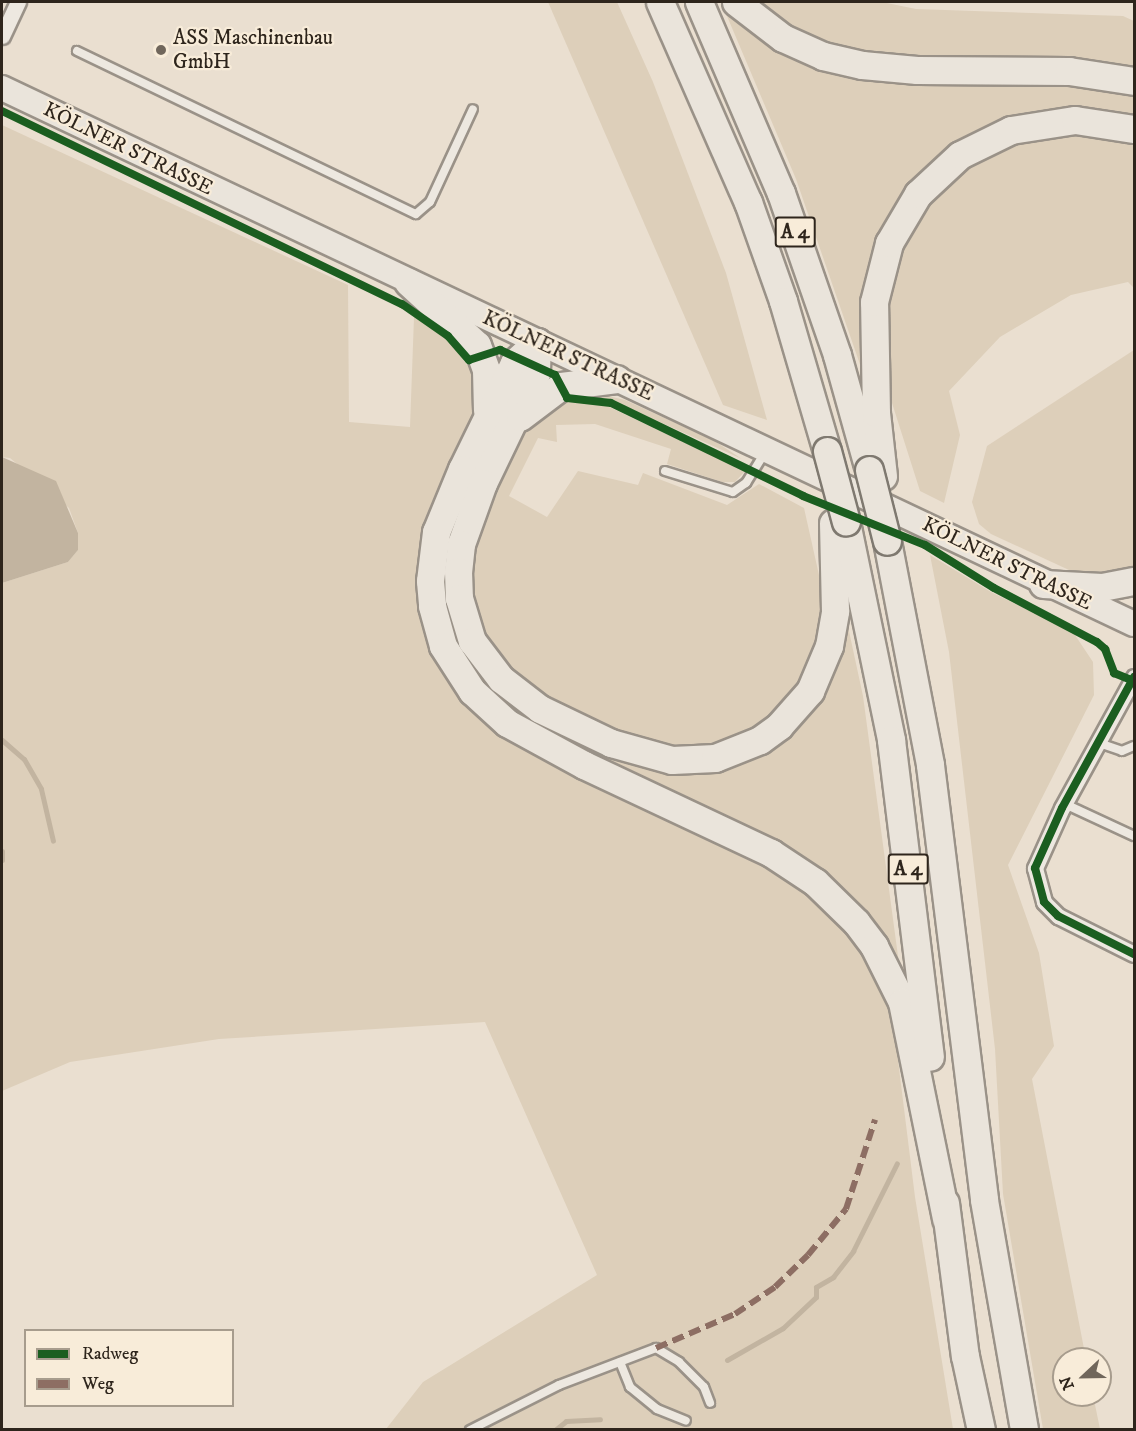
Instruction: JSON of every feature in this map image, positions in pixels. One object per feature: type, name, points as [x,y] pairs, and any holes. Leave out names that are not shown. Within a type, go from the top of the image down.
[{"type":"highway","name":"A 4","points":[[660,2],[748,202],[783,301],[827,451],[839,519],[891,740],[922,980],[946,1219],[965,1356],[981,1430]]},
{"type":"highway","name":"A 4","points":[[699,2],[781,192],[876,473],[930,765],[984,1200],[1024,1430]]},
{"type":"highway","points":[[736,2],[783,38],[813,52],[862,65],[917,70],[1069,71],[1134,81]]},
{"type":"highway","points":[[876,473],[874,302],[890,243],[918,194],[960,156],[1011,130],[1075,120],[1134,129]]},
{"type":"highway","points":[[408,282],[477,345],[486,370],[486,417]]},
{"type":"highway","points":[[537,342],[514,363],[486,417],[444,508],[431,557],[436,624],[455,668],[487,706],[525,735],[771,853],[815,882],[856,922],[874,946],[902,1002],[946,1219]]},
{"type":"highway","points":[[537,342],[536,373],[483,483],[461,543],[458,580],[465,623],[485,661],[522,696],[590,734],[649,756],[693,760],[738,751],[778,726],[810,691],[829,646],[836,611],[839,519]]},
{"type":"highway","points":[[513,424],[561,386],[617,379]]},
{"type":"highway","points":[[1043,584],[1102,587],[1134,581]]},
{"type":"main road","name":"KÖLNER STRASSE","points":[[2,88],[408,282],[767,448],[1043,584],[1134,624]]},
{"type":"street","points":[[2,36],[18,2]]},
{"type":"street","points":[[1134,677],[1037,857],[1037,882],[1044,902],[1058,916],[1134,954]]},
{"type":"lane","points":[[77,51],[416,214],[430,202],[474,109]]},
{"type":"lane","points":[[665,471],[733,492],[746,483],[767,448]]},
{"type":"lane","points":[[1099,743],[1122,751],[1134,746]]},
{"type":"lane","points":[[1065,804],[1134,836]]},
{"type":"lane","points":[[470,1430],[548,1389],[656,1348],[679,1362],[704,1387],[710,1403]]},
{"type":"lane","points":[[620,1362],[630,1387],[657,1408],[686,1421]]},
{"type":"shaded area","points":[[548,2],[617,2],[653,82],[726,273],[767,420],[723,405]]},
{"type":"shaded area","points":[[721,2],[775,42],[1134,91],[1134,120],[1076,110],[916,185],[865,379],[796,179]]},
{"type":"shaded area","points":[[755,2],[882,2],[916,9],[1123,16],[1134,21],[1134,67],[1049,56],[899,56],[859,52],[803,33]]},
{"type":"shaded area","points":[[2,125],[348,285],[349,422],[410,427],[414,317],[448,340],[467,365],[476,366],[473,418],[447,474],[435,657],[467,705],[510,741],[784,875],[840,922],[864,954],[892,1012],[915,1197],[953,1429],[386,1429],[423,1382],[597,1275],[485,1022],[219,1039],[70,1062],[2,1091],[2,583],[68,562],[78,550],[78,533],[69,508],[10,458],[2,457]]},
{"type":"shaded area","points":[[1072,132],[1134,142],[1134,288],[1128,282],[1071,295],[1000,337],[949,391],[960,435],[944,503],[920,491],[892,403],[885,325],[892,276],[901,251],[924,210],[942,188],[981,156],[1021,140]]},
{"type":"shaded area","points":[[1134,350],[1134,573],[1082,576],[991,534],[979,524],[972,502],[987,446]]},
{"type":"shaded area","points":[[525,367],[477,475],[464,644],[622,755],[769,744],[844,608],[863,696],[900,971],[885,946],[669,794],[505,710],[459,656],[444,613],[443,549]]},
{"type":"shaded area","points":[[600,394],[625,400],[713,440],[742,459],[622,405],[601,397],[577,396]]},
{"type":"shaded area","points":[[559,399],[607,406],[745,471],[735,482],[722,482],[667,464],[671,449],[595,424],[556,425],[557,442],[538,438],[509,496],[547,517],[578,471],[638,485],[643,473],[727,505],[759,484],[804,508],[821,584],[822,610],[816,642],[794,692],[752,731],[702,749],[634,741],[556,704],[517,679],[479,629],[469,586],[475,532],[517,438],[531,418]]},
{"type":"shaded area","points":[[2,457],[56,481],[78,533],[78,550],[68,562],[2,583]]},
{"type":"shaded area","points":[[930,555],[991,592],[1073,632],[1093,662],[1094,695],[1008,865],[1039,953],[1054,1046],[1032,1079],[1084,1347],[1052,1347],[1052,1407],[1095,1407],[1100,1429],[1043,1429],[1003,1194],[995,1049],[949,652]]},
{"type":"waterway","points":[[2,740],[24,759],[41,789],[53,841]]},
{"type":"waterway","points":[[2,851],[2,860]]},
{"type":"waterway","points":[[727,1360],[783,1328],[816,1297],[816,1287],[833,1277],[853,1251],[897,1163]]},
{"type":"waterway","points":[[555,1430],[566,1421],[600,1419]]},
{"type":"marked path","points":[[656,1348],[735,1314],[775,1287],[808,1255],[846,1209],[875,1120]]},
{"type":"cycle path","points":[[2,111],[402,304],[448,336],[469,360],[500,350],[555,375],[567,398],[611,403],[803,496],[925,545],[994,588],[1097,642],[1105,649],[1114,673],[1134,681]]},
{"type":"cycle path","points":[[1134,677],[1062,808],[1035,868],[1044,902],[1058,916],[1134,954]]},
{"type":"place","name":"ASS Maschinenbau GmbH","points":[[161,50]]}]
